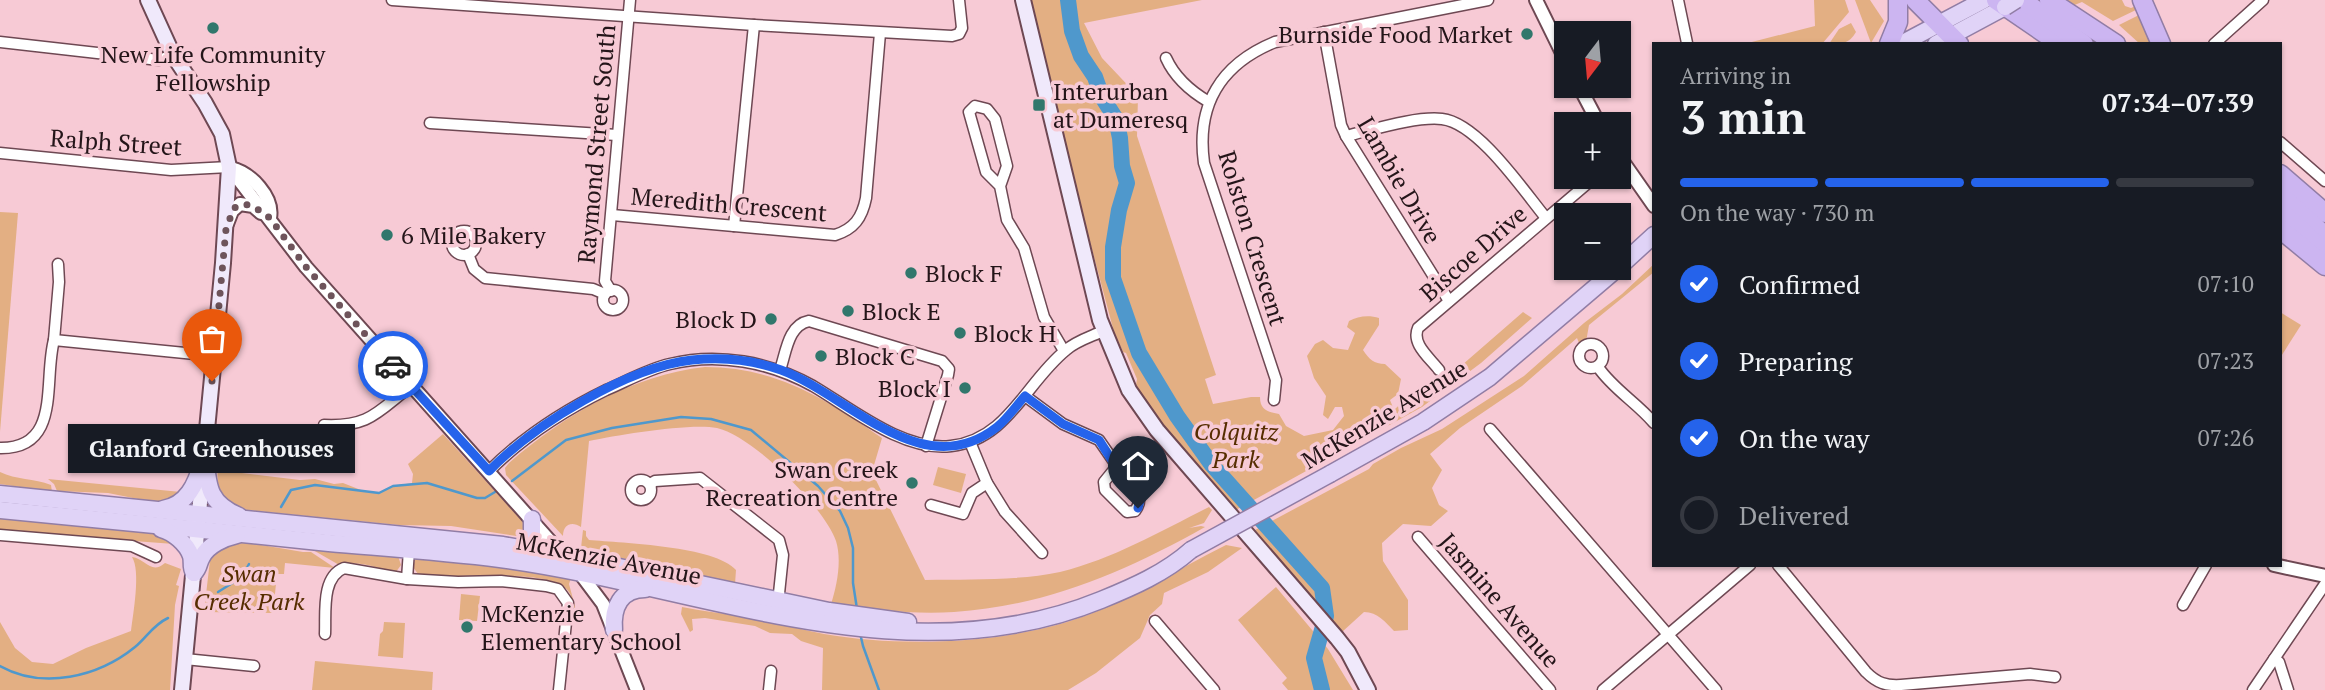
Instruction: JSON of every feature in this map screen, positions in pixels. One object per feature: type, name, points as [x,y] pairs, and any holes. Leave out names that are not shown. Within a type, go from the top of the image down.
[{"type":"highway","points":[[1890,42],[1898,22],[1898,0]]},
{"type":"highway","points":[[1915,0],[1946,37]]},
{"type":"highway","points":[[1996,0],[2057,42]]},
{"type":"highway","points":[[2022,0],[2081,42]]},
{"type":"highway","points":[[2049,0],[2113,42]]},
{"type":"highway","points":[[2142,0],[2160,42]]},
{"type":"highway","points":[[2282,176],[2325,213]]},
{"type":"highway","points":[[2282,197],[2325,235]]},
{"type":"highway","points":[[2282,213],[2325,252]]},
{"type":"highway","points":[[2282,231],[2325,266]]},
{"type":"main road","points":[[148,0],[173,55],[214,119],[225,144],[229,167],[215,356],[182,690]]},
{"type":"main road","points":[[1023,0],[1103,331],[1129,390],[1157,430],[1348,652],[1367,690]]},
{"type":"main road","points":[[1946,37],[1967,9],[1984,0]]},
{"type":"main road","points":[[1914,42],[1946,37],[2016,0]]},
{"type":"main road","name":"McKenzie Avenue","points":[[1631,255],[1652,237]]},
{"type":"main road","name":"McKenzie Avenue","points":[[0,510],[151,518],[246,527],[408,550],[500,559],[589,580],[846,621],[960,631],[996,628],[1045,618],[1093,603],[1174,565],[1191,550],[1423,422],[1490,377],[1603,280]]},
{"type":"main road","points":[[194,573],[191,568],[191,555],[181,542],[151,518],[183,500],[194,486],[205,455]]},
{"type":"main road","points":[[194,573],[199,569],[203,554],[246,527],[212,496],[205,455]]},
{"type":"main road","name":"McKenzie Avenue","points":[[0,494],[151,518]]},
{"type":"main road","points":[[522,548],[531,541],[534,533],[532,519]]},
{"type":"main road","name":"McKenzie Avenue","points":[[246,527],[483,542],[632,570],[777,608]]},
{"type":"main road","points":[[614,630],[615,608],[626,595],[634,589],[653,589]]},
{"type":"street","points":[[392,0],[457,2],[628,17],[952,36],[959,34],[962,29],[959,0]]},
{"type":"street","name":"Raymond Street South","points":[[468,254],[474,269],[485,278],[593,289],[608,293],[605,281],[630,0]]},
{"type":"street","name":"Rolston Crescent","points":[[1274,400],[1276,380],[1204,163],[1202,135],[1209,102],[1224,77],[1245,56],[1275,42],[1488,0]]},
{"type":"street","points":[[1536,0],[1554,37]]},
{"type":"street","points":[[1678,0],[1687,42]]},
{"type":"street","points":[[2216,42],[2263,0]]},
{"type":"street","points":[[734,226],[754,25]]},
{"type":"street","name":"Lambie Drive","points":[[1324,32],[1341,125],[1346,136],[1449,301]]},
{"type":"street","name":"Meredith Crescent","points":[[611,215],[835,235],[852,228],[859,220],[866,198],[880,33]]},
{"type":"street","points":[[0,42],[159,60],[173,55]]},
{"type":"street","points":[[1166,58],[1173,74],[1195,94],[1209,102]]},
{"type":"street","points":[[1000,186],[986,172],[969,112],[975,106],[987,109],[995,119],[1007,166],[1000,186],[1007,220],[1024,248],[1041,310],[1064,351]]},
{"type":"street","points":[[1346,136],[1429,119],[1452,121],[1476,135],[1546,218]]},
{"type":"street","points":[[430,123],[617,135]]},
{"type":"street","points":[[2282,144],[2325,181]]},
{"type":"street","name":"Ralph Street","points":[[0,153],[171,170],[229,167]]},
{"type":"street","points":[[229,167],[256,182],[272,209],[270,218]]},
{"type":"street","points":[[1631,173],[1652,203]]},
{"type":"street","name":"Biscoe Drive","points":[[1439,370],[1417,342],[1415,335],[1418,328],[1581,189]]},
{"type":"street","points":[[226,229],[232,211],[240,204],[253,206],[270,218],[306,267],[562,555],[589,580],[603,604],[637,690]]},
{"type":"street","points":[[0,448],[22,446],[31,441],[42,426],[54,340],[58,264]]},
{"type":"street","points":[[780,370],[794,331],[800,323],[809,321],[942,361],[947,365],[948,375],[926,446]]},
{"type":"street","points":[[489,471],[532,433],[567,411],[628,380],[668,364],[692,360],[741,361],[780,370],[904,439],[926,446],[949,447],[970,442],[999,426],[1064,351],[1103,331]]},
{"type":"street","points":[[54,340],[215,356]]},
{"type":"street","points":[[1598,367],[1615,388],[1639,406],[1652,421]]},
{"type":"street","points":[[324,425],[359,423],[368,419],[411,386]]},
{"type":"street","points":[[1025,396],[1063,424],[1099,440],[1139,492],[1140,501],[1135,511],[1127,512],[1105,490],[1104,481],[1117,466]]},
{"type":"street","points":[[1490,429],[1716,690]]},
{"type":"street","points":[[970,442],[987,482],[1005,512],[1042,553]]},
{"type":"street","points":[[650,484],[655,481],[700,478],[779,540],[783,555],[777,608]]},
{"type":"street","points":[[931,505],[963,514],[972,493],[987,482]]},
{"type":"street","points":[[0,535],[132,547],[156,557]]},
{"type":"street","name":"Jasmine Avenue","points":[[1418,537],[1550,690]]},
{"type":"street","points":[[407,579],[408,550]]},
{"type":"street","points":[[1603,690],[1748,567]]},
{"type":"street","points":[[1780,567],[1875,681],[1901,685],[2030,674],[2055,677]]},
{"type":"street","points":[[2183,605],[2205,567]]},
{"type":"street","points":[[2282,567],[2325,576]]},
{"type":"street","points":[[325,634],[329,583],[337,571],[353,568],[407,579],[523,583],[553,587],[562,593],[568,607],[559,690]]},
{"type":"street","points":[[589,580],[603,570],[619,573],[632,570]]},
{"type":"street","points":[[2253,690],[2325,584]]},
{"type":"street","points":[[1155,621],[1214,690]]},
{"type":"street","points":[[185,659],[254,666]]},
{"type":"street","points":[[2274,659],[2279,662],[2288,690]]},
{"type":"street","points":[[769,690],[771,671]]},
{"type":"green space","name":"Colquitz Park","points":[[1031,0],[1202,0],[1084,23],[1102,58],[1138,96],[1137,136],[1216,375],[1205,379],[1213,404],[1260,397],[1263,408],[1279,414],[1286,426],[1304,436],[1333,430],[1344,416],[1342,407],[1335,407],[1328,419],[1323,415],[1326,396],[1314,378],[1307,356],[1315,344],[1323,340],[1333,348],[1348,350],[1355,333],[1347,327],[1349,321],[1371,316],[1379,318],[1379,325],[1363,350],[1372,360],[1385,364],[1401,379],[1398,394],[1390,400],[1394,410],[1412,393],[1454,372],[1523,312],[1532,318],[1481,363],[1422,407],[1234,511],[1157,419],[1136,385],[1137,379],[1114,332],[1077,193]]},
{"type":"green space","points":[[1814,0],[1845,0],[1849,12],[1824,42],[1752,42],[1815,26]]},
{"type":"green space","points":[[1855,0],[1870,0],[1884,21],[1871,42]]},
{"type":"green space","points":[[2063,0],[2122,0],[2125,6],[2136,6],[2138,9],[2113,21],[2082,2],[2072,6]]},
{"type":"green space","points":[[2141,14],[2154,42],[2138,42],[2119,25]]},
{"type":"green space","points":[[1851,23],[1856,32],[1848,41],[1830,42],[1839,29]]},
{"type":"green space","points":[[0,212],[18,213],[0,432]]},
{"type":"green space","points":[[1652,266],[1652,274],[1589,325],[1586,342],[1579,343],[1577,338],[1522,386],[1460,428],[1430,454],[1442,470],[1432,488],[1439,505],[1448,511],[1431,526],[1403,524],[1382,543],[1383,561],[1408,600],[1408,630],[1394,631],[1377,616],[1364,612],[1342,632],[1255,530],[1369,469],[1401,448],[1442,429],[1524,376],[1584,323],[1622,294]]},
{"type":"green space","points":[[2282,313],[2301,325],[2282,355]]},
{"type":"green space","points":[[705,367],[731,368],[777,379],[820,398],[882,438],[872,472],[925,580],[1010,578],[1060,572],[1118,552],[1209,507],[1212,510],[1204,523],[1189,528],[1205,527],[1145,558],[1084,584],[1021,603],[954,612],[908,612],[831,604],[837,581],[839,556],[829,527],[803,492],[767,458],[749,444],[717,428],[672,428],[589,441],[581,527],[569,525],[563,536],[506,475],[505,468],[509,463],[530,445],[600,400],[651,379]]},
{"type":"green space","name":"Swan Creek Park","points":[[443,434],[522,521],[527,528],[523,537],[451,526],[399,525],[247,510],[228,501],[218,484],[218,470],[343,483],[366,492],[379,493],[393,486],[412,483],[413,474],[408,464]]},
{"type":"green space","points":[[938,467],[966,474],[961,493],[933,485]]},
{"type":"green space","points":[[0,472],[51,485],[52,492],[0,484]]},
{"type":"green space","points":[[48,479],[181,492],[174,500],[158,503],[108,493],[57,491]]},
{"type":"green space","points":[[0,518],[157,532],[174,544],[0,531]]},
{"type":"green space","points":[[583,530],[589,540],[645,544],[709,556],[736,570],[735,584],[586,550],[581,548]]},
{"type":"green space","name":"Swan Creek Park","points":[[250,543],[311,552],[335,568],[285,563],[284,574],[277,574],[273,613],[204,612],[210,560],[227,546]]},
{"type":"green space","points":[[1226,545],[1242,548],[1208,572],[1164,593],[1162,604],[1150,615],[1140,638],[1096,673],[1068,690],[822,690],[823,648],[801,641],[792,634],[770,633],[755,626],[705,618],[692,619],[693,630],[690,632],[681,614],[682,607],[824,634],[883,641],[978,639],[1039,629],[1088,615],[1148,587]]},
{"type":"green space","points":[[313,550],[398,556],[401,565],[396,572],[361,564],[341,566]]},
{"type":"green space","name":"Swan Creek Park","points":[[132,557],[152,567],[165,563],[181,569],[176,585],[179,586],[175,605],[170,690],[0,690],[0,622],[15,648],[32,662],[53,664],[131,631],[136,582]]},
{"type":"green space","points":[[419,557],[489,563],[571,578],[569,584],[577,614],[573,617],[570,593],[553,581],[517,576],[422,576],[413,567]]},
{"type":"green space","points":[[1276,587],[1328,649],[1353,690],[1288,690],[1282,683],[1287,678],[1238,620]]},
{"type":"green space","points":[[461,594],[480,596],[477,621],[459,620]]},
{"type":"green space","points":[[384,622],[405,623],[403,658],[378,656]]},
{"type":"green space","points":[[315,661],[433,672],[432,690],[312,690]]},
{"type":"waterway","points":[[1068,0],[1072,31],[1081,56],[1116,119],[1120,138],[1122,166],[1127,183],[1113,247],[1113,278],[1139,353],[1177,416],[1212,465],[1322,588],[1326,616],[1314,658],[1322,690]]},
{"type":"waterway","points":[[512,481],[566,440],[612,428],[681,417],[711,419],[751,430],[818,486],[840,511],[853,548],[853,583],[857,609]]},
{"type":"waterway","points":[[281,507],[291,490],[315,485],[379,493],[393,486],[427,483],[477,498],[485,498],[495,492]]},
{"type":"waterway","points":[[218,592],[242,577],[249,564]]},
{"type":"waterway","points":[[0,666],[34,677],[70,677],[87,673],[135,647],[168,618]]},
{"type":"waterway","points":[[860,633],[879,690]]},
{"type":"way so far","points":[[212,381],[226,229],[234,208],[240,204],[253,206],[262,215],[270,218],[306,267],[393,366]]},
{"type":"place","name":"New Life Community Fellowship","points":[[213,28]]},
{"type":"place","name":"Burnside Food Market","points":[[1527,34]]},
{"type":"place","name":"Interurban at Dumeresq","points":[[1039,105]]},
{"type":"place","name":"6 Mile Bakery","points":[[387,235]]},
{"type":"place","name":"Block F","points":[[911,273]]},
{"type":"place","name":"Block E","points":[[848,311]]},
{"type":"place","name":"Block D","points":[[771,319]]},
{"type":"place","name":"Block H","points":[[960,333]]},
{"type":"place","name":"Block C","points":[[821,356]]},
{"type":"place","name":"Glanford Greenhouses","points":[[212,381]]},
{"type":"place","name":"Block I","points":[[965,388]]},
{"type":"place","name":"Swan Creek Recreation Centre","points":[[912,483]]},
{"type":"place","name":"McKenzie Elementary School","points":[[467,627]]},
{"type":"route","points":[[393,366],[489,471],[525,439],[567,411],[645,373],[668,364],[692,360],[741,361],[780,370],[904,439],[938,447],[960,445],[988,434],[999,426],[1025,396],[1063,424],[1099,440],[1113,462],[1139,492],[1141,497],[1138,508]]}]
